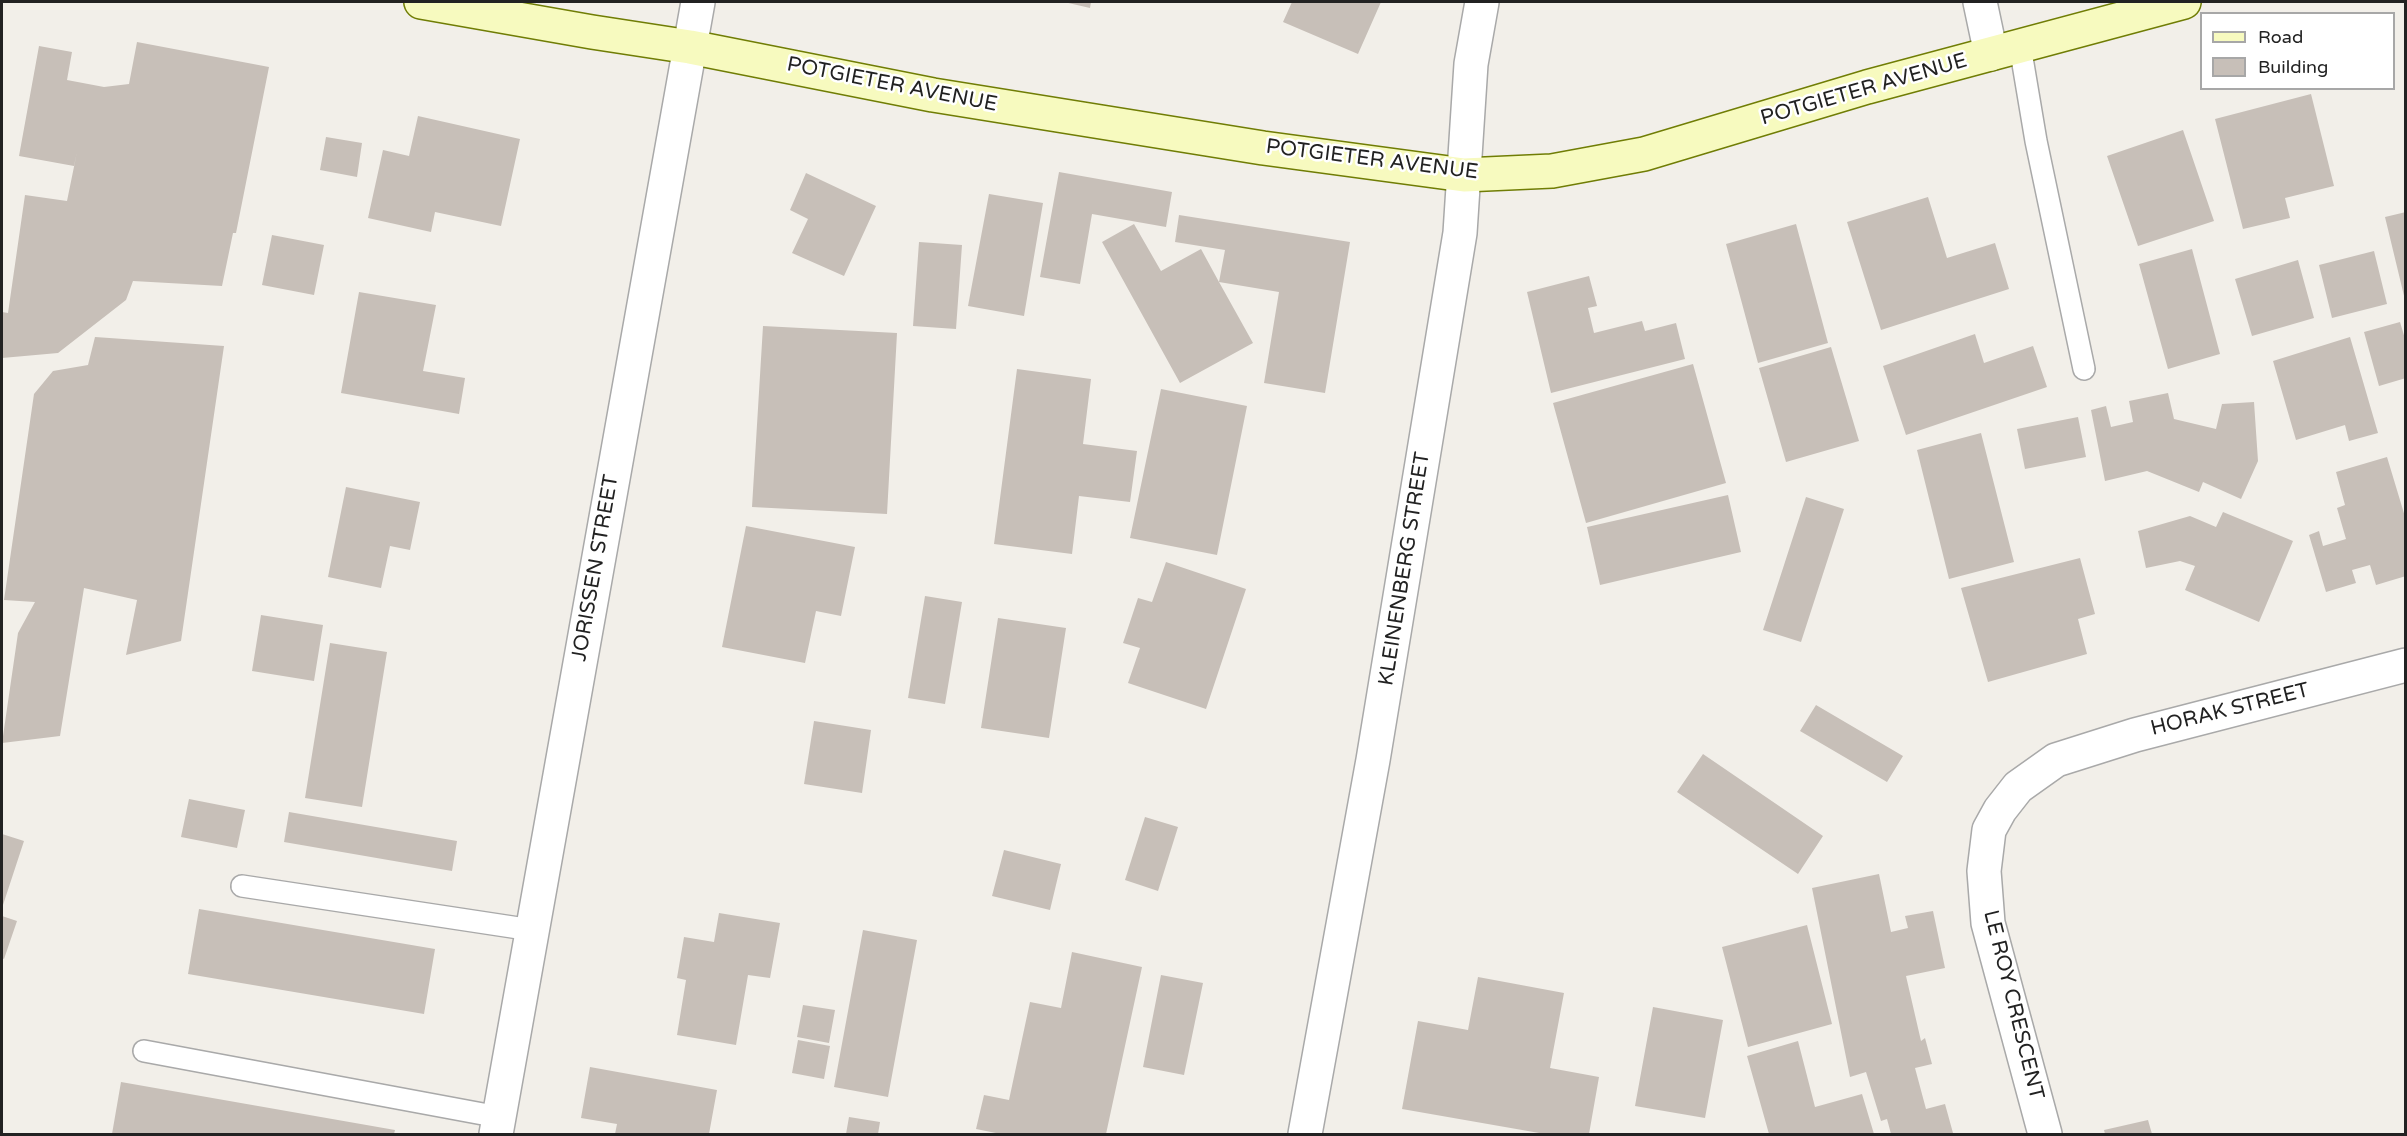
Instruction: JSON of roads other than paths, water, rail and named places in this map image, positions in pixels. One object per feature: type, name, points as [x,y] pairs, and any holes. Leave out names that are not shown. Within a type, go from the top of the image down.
[{"type":"street","name":"POTGIETER AVENUE","points":[[421,2],[690,47],[945,97],[1263,148],[1464,175],[1552,171],[1644,154],[1867,87],[2184,2]]},
{"type":"street","name":"JORISSEN STREET","points":[[497,1126],[698,2]]},
{"type":"street","name":"KLEINENBERG STREET","points":[[1305,1134],[1373,760],[1460,233],[1471,64],[1482,2]]},
{"type":"street","points":[[1980,2],[2006,50]]},
{"type":"street","name":"HORAK STREET","points":[[2056,760],[2135,735],[2406,665]]},
{"type":"street","name":"LE ROY CRESCENT","points":[[2045,1134],[1988,923],[1984,871],[1989,830],[2000,810],[2018,787],[2056,760]]},
{"type":"lane","points":[[2006,50],[2036,141],[2084,369]]},
{"type":"lane","points":[[242,886],[532,930]]},
{"type":"lane","points":[[144,1051],[497,1126]]}]
